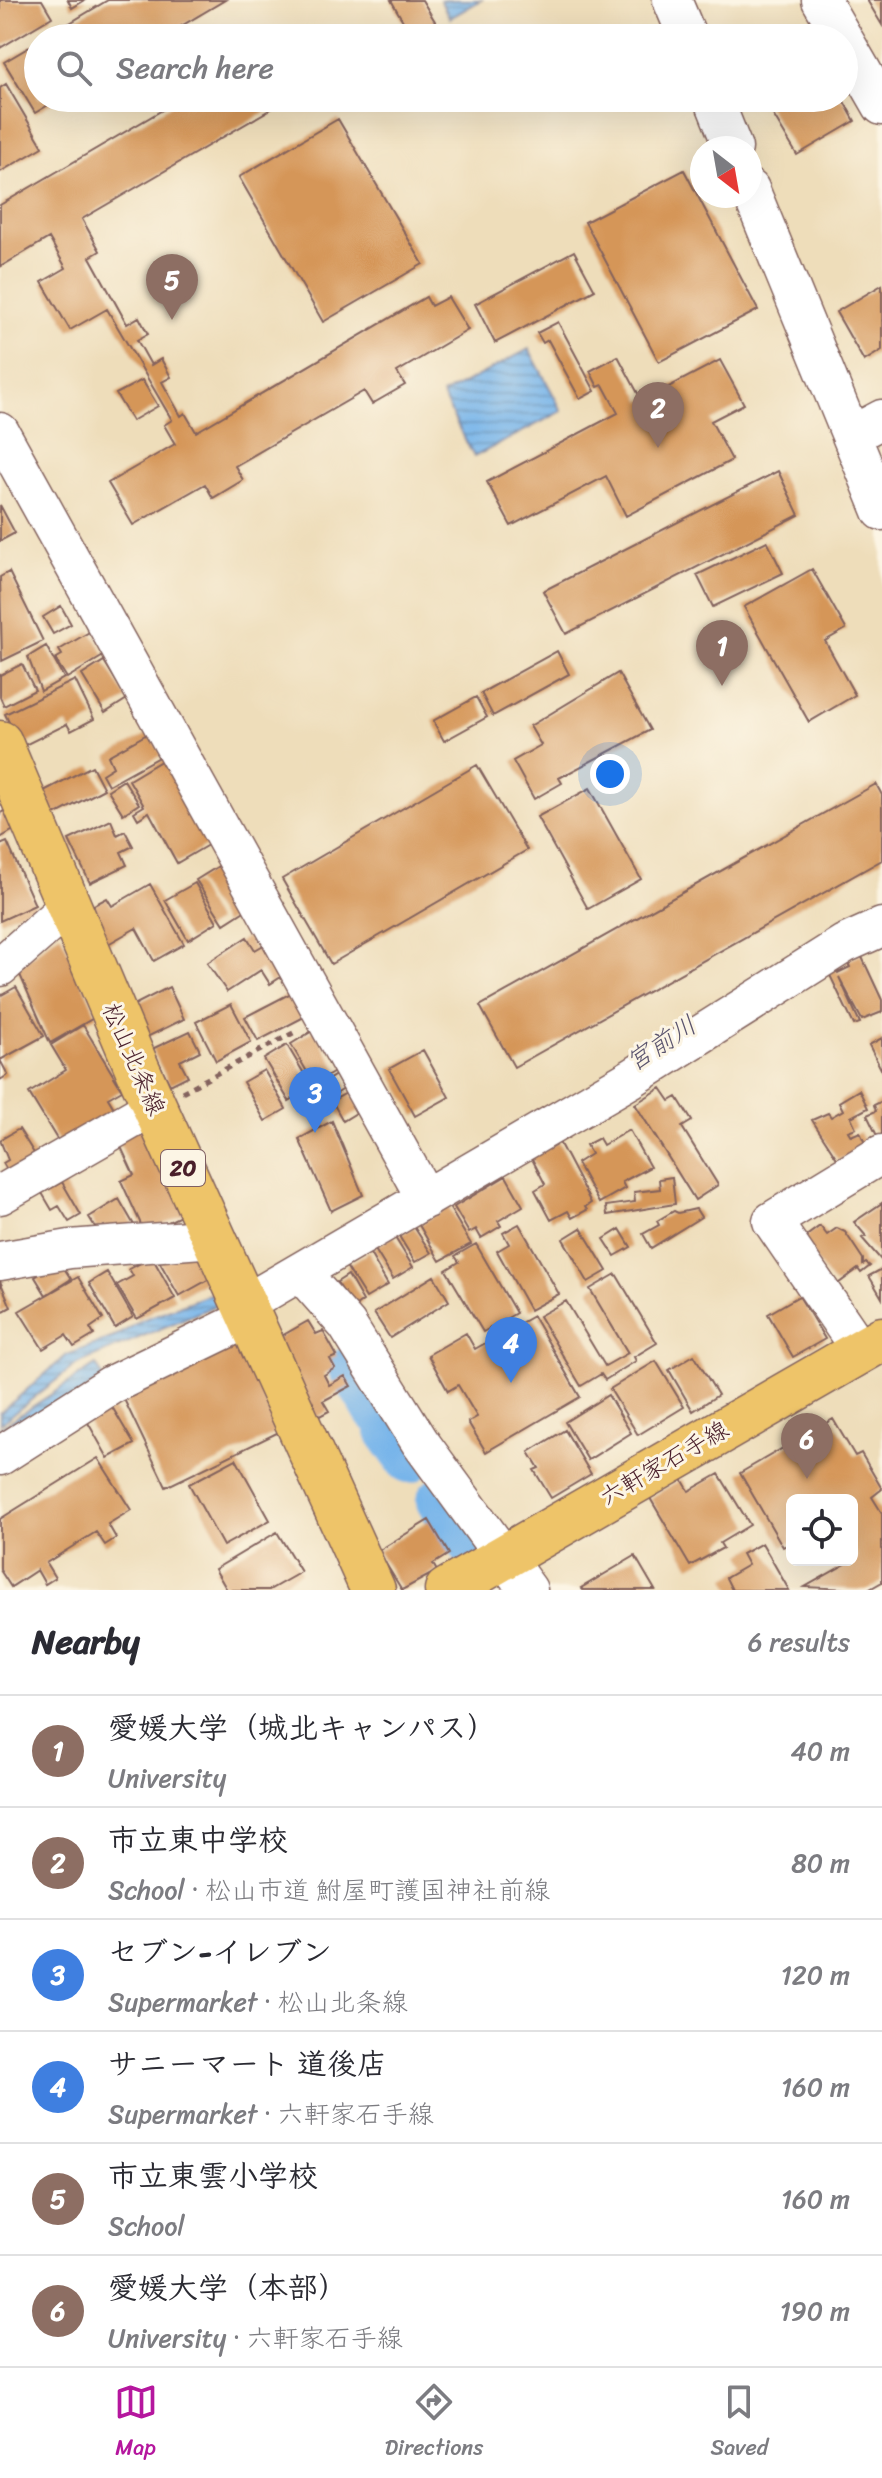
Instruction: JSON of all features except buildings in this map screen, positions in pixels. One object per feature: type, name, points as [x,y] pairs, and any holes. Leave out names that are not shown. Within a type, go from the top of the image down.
[{"type":"main road","name":"松山北条線","points":[[0,743],[155,1106],[373,1590]]},
{"type":"main road","name":"六軒家石手線","points":[[447,1590],[504,1554],[871,1345]]},
{"type":"street","points":[[672,0],[682,24]]},
{"type":"street","points":[[821,0],[835,24]]},
{"type":"street","points":[[858,65],[882,106]]},
{"type":"street","points":[[719,112],[728,136]]},
{"type":"street","points":[[759,208],[867,427],[882,511]]},
{"type":"street","points":[[4,453],[426,1199]]},
{"type":"street","points":[[0,967],[69,906]]},
{"type":"street","points":[[0,1456],[111,1385],[248,1310],[301,1273],[632,1078],[844,944],[882,927]]},
{"type":"street","points":[[0,1195],[155,1106]]},
{"type":"street","points":[[871,1345],[772,1221],[882,1154]]},
{"type":"street","points":[[0,1261],[70,1249],[215,1238]]},
{"type":"street","points":[[301,1273],[347,1325],[420,1442],[528,1590]]},
{"type":"path","points":[[155,1106],[323,1018]]},
{"type":"water","points":[[440,0],[481,0],[450,18]]},
{"type":"water","points":[[529,349],[562,411],[474,457],[442,395]]},
{"type":"water","points":[[223,1289],[228,1300],[77,1364],[0,1424],[0,1413],[67,1355],[117,1336],[142,1320]]},
{"type":"water","points":[[96,1365],[104,1378],[0,1445],[0,1428]]},
{"type":"waterway","points":[[351,1368],[376,1410]]},
{"type":"waterway","points":[[388,1431],[409,1460]]},
{"type":"waterway","points":[[439,1501],[474,1548]]},
{"type":"place","name":"市立東雲小学校","points":[[172,320]]},
{"type":"place","name":"市立東中学校","points":[[658,448]]},
{"type":"place","name":"愛媛大学（城北キャンパス）","points":[[722,686]]},
{"type":"place","name":"セブン-イレブン","points":[[315,1133]]},
{"type":"place","name":"サニーマート 道後店","points":[[511,1383]]},
{"type":"place","name":"愛媛大学（本部）","points":[[807,1479]]},
{"type":"water label","name":"宮前川","points":[[661,1043]]}]
